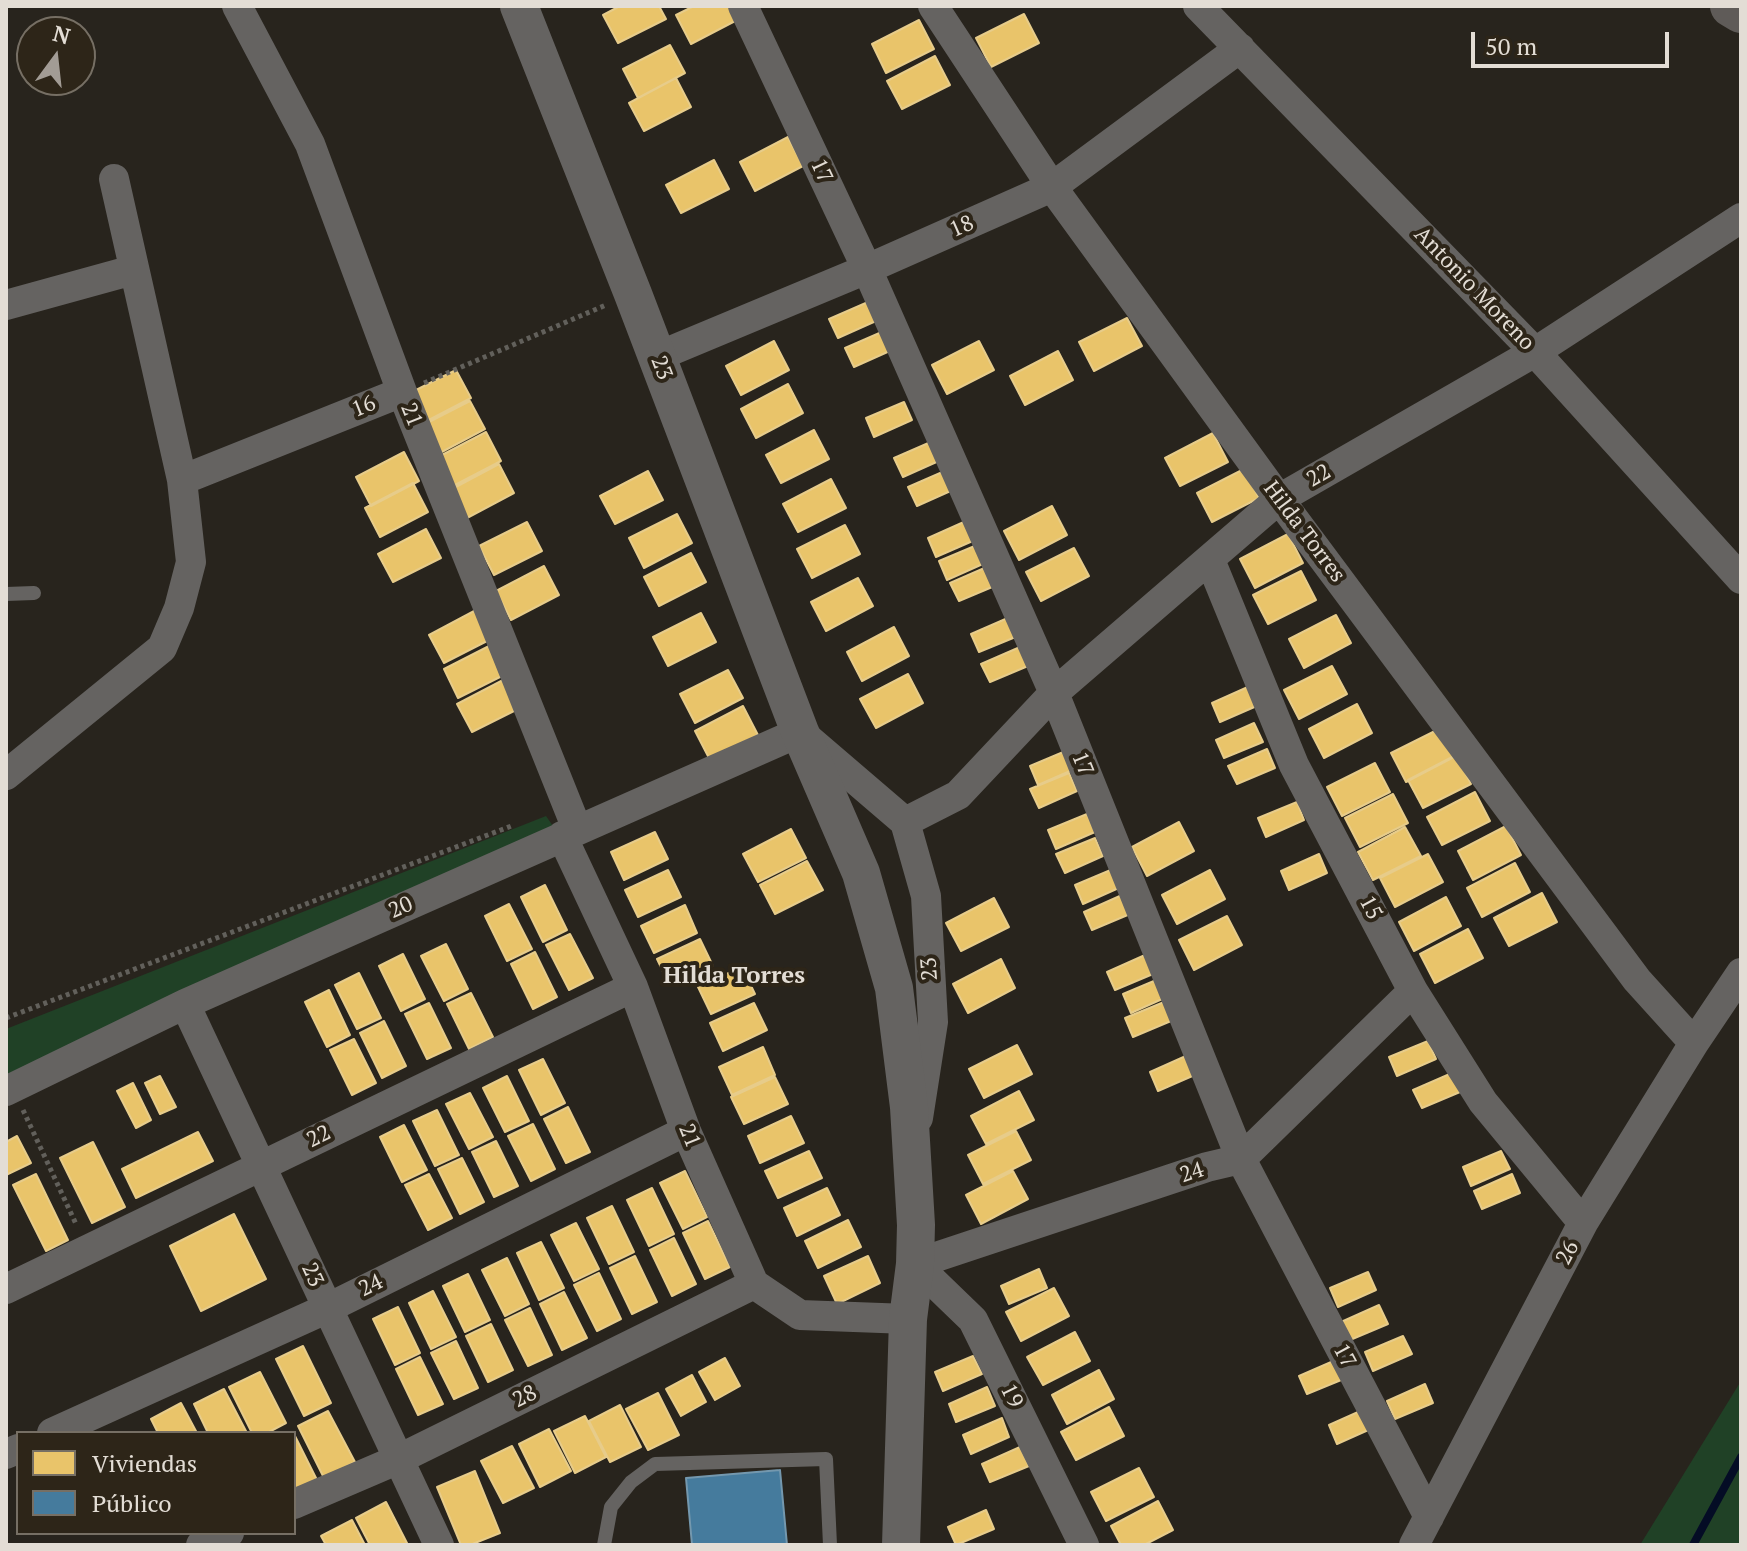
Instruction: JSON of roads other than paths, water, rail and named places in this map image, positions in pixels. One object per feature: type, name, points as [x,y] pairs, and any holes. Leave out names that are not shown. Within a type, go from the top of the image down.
[{"type":"main road","points":[[1731,6],[1741,12]]},
{"type":"street","name":"21","points":[[237,6],[310,144],[686,1131],[754,1284]]},
{"type":"street","name":"23","points":[[519,6],[800,732],[861,873],[894,988],[909,1107],[916,1225],[908,1319],[901,1545]]},
{"type":"street","name":"17","points":[[743,6],[867,269],[1054,693],[1241,1159],[1429,1517]]},
{"type":"street","name":"Hilda Torres","points":[[933,6],[1052,187],[1279,499],[1637,980],[1694,1043]]},
{"type":"street","name":"Antonio Moreno","points":[[1198,6],[1535,352],[1741,579]]},
{"type":"street","name":"18","points":[[656,357],[1052,187],[1240,48]]},
{"type":"street","points":[[6,775],[162,648],[179,608],[191,562],[182,480],[114,179]]},
{"type":"street","name":"22","points":[[905,822],[958,795],[1054,693],[1279,499],[1535,352],[1741,218]]},
{"type":"street","points":[[6,305],[133,270]]},
{"type":"street","name":"16","points":[[182,480],[402,392]]},
{"type":"street","name":"15","points":[[1210,560],[1294,765],[1413,991],[1483,1102],[1583,1223]]},
{"type":"street","name":"23","points":[[800,732],[905,822],[926,896],[933,1022],[912,1160]]},
{"type":"street","name":"20","points":[[8,1080],[50,1070],[569,823],[800,732]]},
{"type":"street","name":"26","points":[[1414,1545],[1583,1223],[1741,973]]},
{"type":"street","name":"22","points":[[6,1289],[633,987]]},
{"type":"street","points":[[1241,1159],[1413,991]]},
{"type":"street","name":"23","points":[[185,1004],[439,1545]]},
{"type":"street","name":"24","points":[[56,1431],[328,1308],[686,1131]]},
{"type":"street","name":"24","points":[[915,1264],[1207,1167],[1241,1159]]},
{"type":"street","name":"19","points":[[915,1264],[973,1320],[1084,1545]]},
{"type":"street","points":[[754,1284],[800,1315],[908,1319]]},
{"type":"street","name":"28","points":[[296,1503],[399,1459],[754,1284]]},
{"type":"street","points":[[201,1545],[224,1535]]},
{"type":"lane","points":[[6,594],[34,593]]},
{"type":"lane","points":[[604,1545],[611,1507],[631,1482],[655,1464],[826,1459],[830,1545]]},
{"type":"waterway","points":[[1693,1545],[1741,1457]]},
{"type":"district","name":"Hilda Torres","points":[[734,976]]}]
